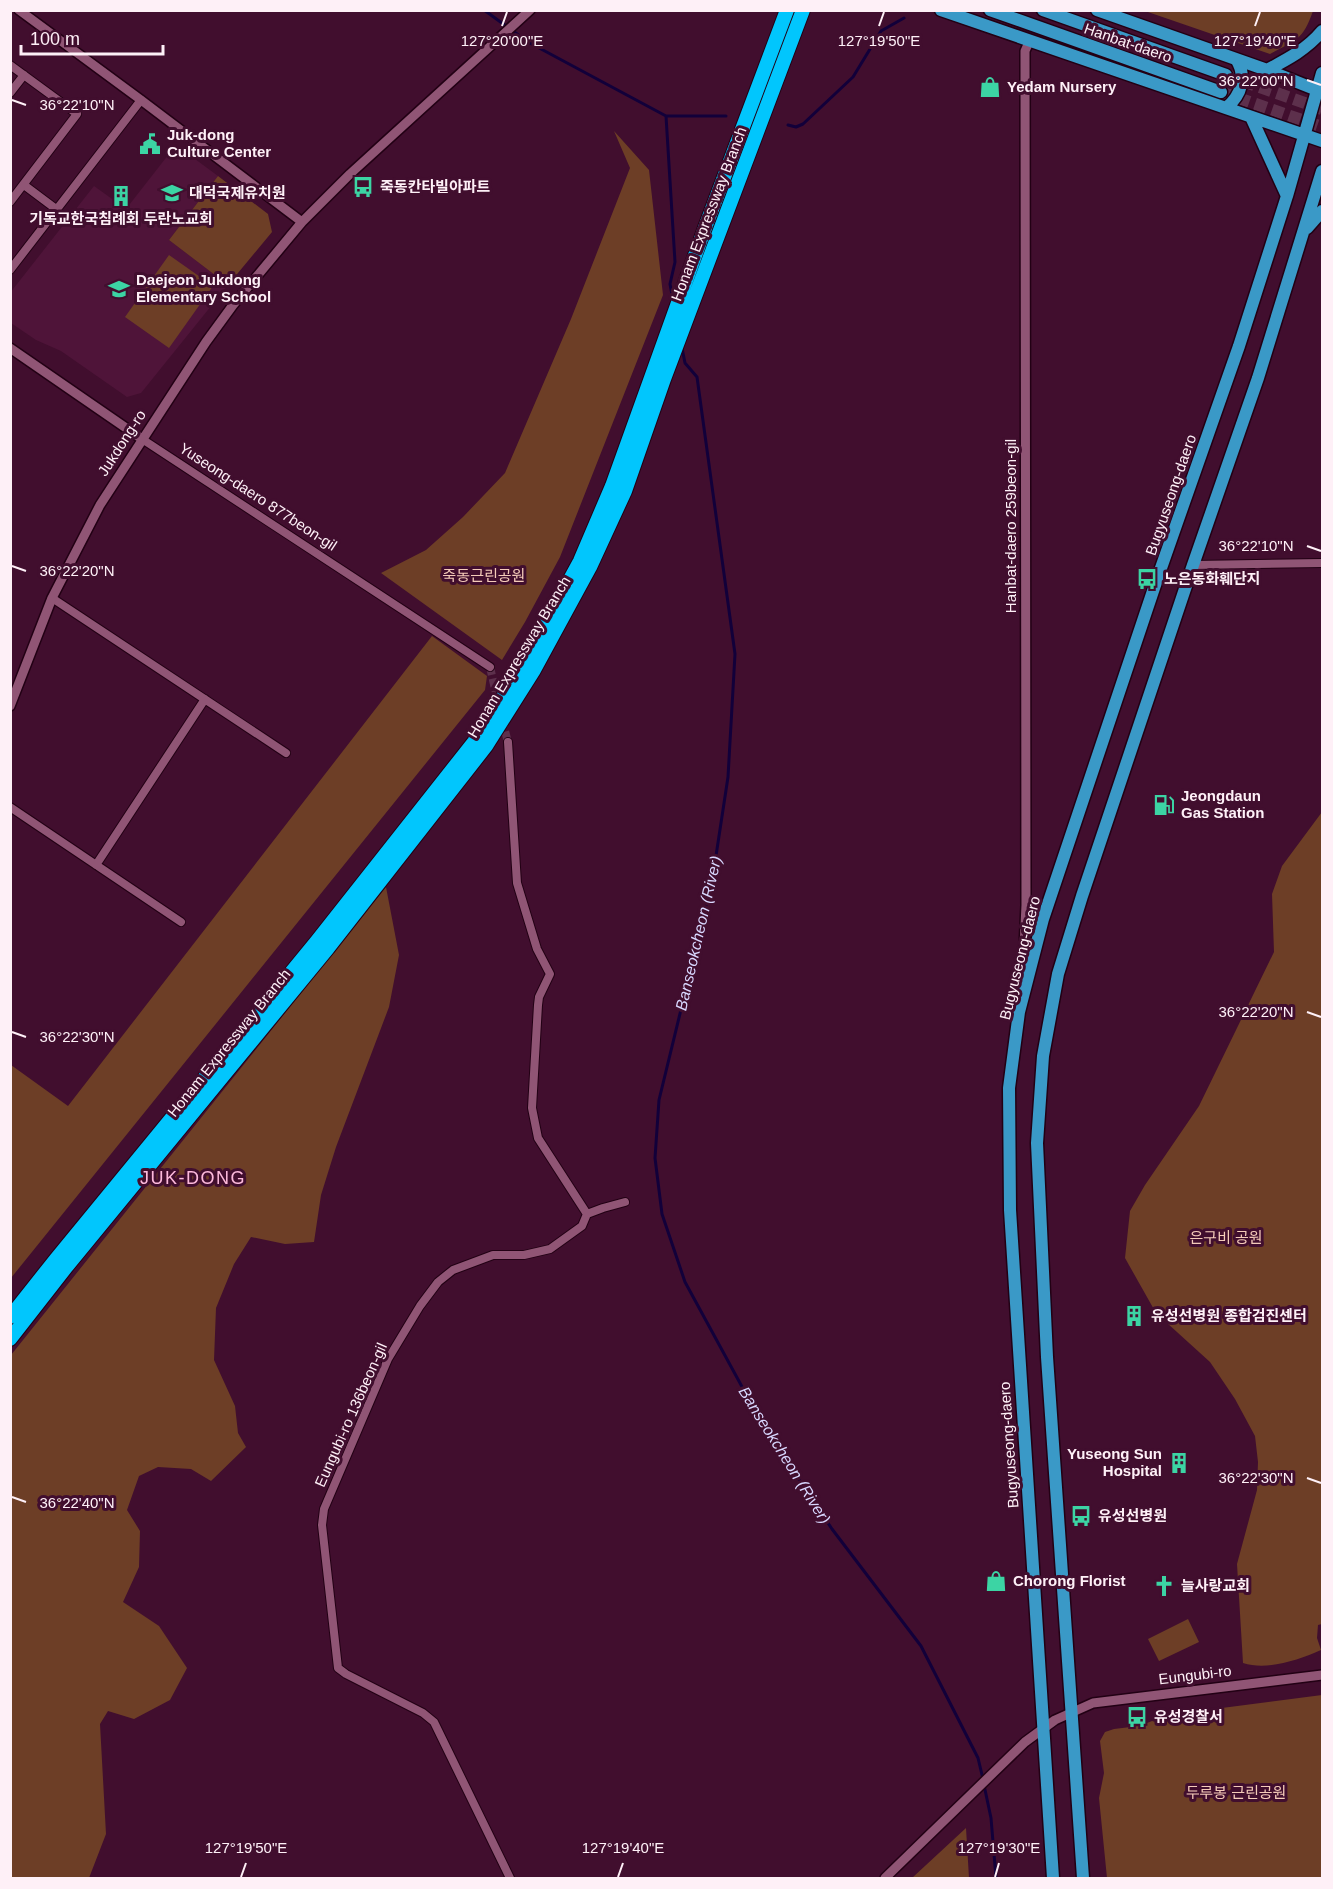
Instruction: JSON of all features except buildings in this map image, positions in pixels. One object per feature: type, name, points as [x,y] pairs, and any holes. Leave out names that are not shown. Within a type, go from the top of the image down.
[{"type":"highway","name":"Honam Expressway Branch","points":[[10,1317],[316,941],[474,742],[524,664],[580,561],[612,486],[706,225],[788,10]]},
{"type":"highway","name":"Honam Expressway Branch","points":[[10,1339],[67,1266],[328,948],[486,746],[534,670],[590,567],[625,490],[803,10]]},
{"type":"main road","points":[[941,10],[1323,141]]},
{"type":"main road","name":"Hanbat-daero","points":[[990,10],[1221,92]]},
{"type":"main road","name":"Hanbat-daero","points":[[1043,10],[1226,75]]},
{"type":"main road","points":[[1097,10],[1320,91]]},
{"type":"main road","points":[[1267,70],[1295,55],[1323,31]]},
{"type":"main road","points":[[1226,108],[1235,99],[1242,82],[1241,69],[1236,59]]},
{"type":"main road","name":"Bugyuseong-daero","points":[[1053,1878],[1010,1210],[1009,1088],[1019,1012],[1043,919],[1154,588],[1239,346],[1320,91],[1323,73]]},
{"type":"main road","points":[[1251,117],[1287,196]]},
{"type":"main road","points":[[1083,1878],[1047,1357],[1037,1143],[1043,1056],[1058,974],[1082,896],[1258,378],[1323,171]]},
{"type":"main road","points":[[1304,231],[1323,211]]},
{"type":"street","points":[[19,10],[141,99],[302,222]]},
{"type":"street","name":"Jukdong-ro","points":[[10,706],[52,598],[100,505],[206,342],[233,305],[302,222],[350,174],[530,10]]},
{"type":"street","name":"Hanbat-daero 259beon-gil","points":[[1019,1012],[1016,982],[1026,934],[1025,51],[1030,40]]},
{"type":"street","points":[[10,65],[77,114],[10,202]]},
{"type":"street","points":[[10,93],[24,75]]},
{"type":"street","points":[[10,270],[141,99]]},
{"type":"street","points":[[24,185],[56,209]]},
{"type":"street","name":"Yuseong-daero 877beon-gil","points":[[10,348],[142,439],[490,667]]},
{"type":"street","points":[[1193,565],[1323,563]]},
{"type":"street","points":[[52,598],[286,753]]},
{"type":"street","points":[[96,865],[205,699]]},
{"type":"street","points":[[508,741],[517,883],[530,929],[550,974],[539,997],[538,1005],[532,1108],[538,1138],[587,1214],[625,1202]]},
{"type":"street","points":[[10,807],[181,922]]},
{"type":"street","name":"Eungubi-ro 136beon-gil","points":[[510,1878],[434,1722],[423,1713],[338,1668],[322,1525],[324,1509],[388,1359],[420,1306],[438,1282],[453,1270],[493,1255],[524,1255],[550,1249],[582,1226],[587,1214]]},
{"type":"street","name":"Eungubi-ro","points":[[885,1878],[1010,1755],[1042,1727],[1072,1713],[1097,1702],[1323,1675]]},
{"type":"shaded area","name":"Daejeon Jukdong Elementary School","points":[[176,145],[218,176],[169,240],[228,285],[141,393],[127,397],[61,351],[36,340],[11,323],[10,293],[94,186],[126,209]]},
{"type":"green space","points":[[1145,11],[1313,11],[1306,28],[1298,38],[1270,54]]},
{"type":"green space","name":"죽동근린공원","points":[[614,131],[649,170],[663,295],[560,557],[502,660],[381,573],[426,550],[463,517],[505,473],[571,319],[630,168]]},
{"type":"green space","points":[[218,176],[268,214],[272,232],[228,285],[169,240]]},
{"type":"green space","points":[[169,255],[213,286],[169,348],[125,317]]},
{"type":"green space","points":[[432,636],[487,676],[485,690],[11,1278],[11,1065],[68,1106]]},
{"type":"green space","name":"은구비 공원","points":[[1322,812],[1322,1624],[1318,1625],[1317,1638],[1321,1650],[1282,1663],[1262,1666],[1243,1663],[1237,1564],[1257,1490],[1258,1462],[1255,1436],[1235,1399],[1210,1362],[1156,1313],[1125,1258],[1130,1211],[1199,1106],[1274,952],[1272,894],[1282,866]]},
{"type":"green space","points":[[386,887],[399,955],[389,1007],[336,1147],[321,1195],[314,1242],[285,1244],[251,1237],[234,1264],[216,1308],[214,1360],[235,1406],[238,1433],[246,1447],[211,1481],[191,1469],[158,1467],[139,1476],[127,1510],[140,1531],[139,1567],[123,1602],[159,1626],[187,1668],[170,1700],[134,1719],[108,1711],[100,1724],[106,1834],[89,1878],[11,1878],[11,1355]]},
{"type":"green space","points":[[1188,1619],[1199,1642],[1159,1661],[1148,1639]]},
{"type":"green space","name":"두루봉 근린공원","points":[[1322,1695],[1322,1878],[1107,1878],[1099,1798],[1104,1773],[1100,1741],[1105,1732],[1139,1726],[1168,1715]]},
{"type":"green space","points":[[966,1828],[969,1878],[912,1878]]},
{"type":"waterway","name":"Banseokcheon (River)","points":[[484,10],[528,42],[666,116],[675,262],[670,284],[673,300]]},
{"type":"waterway","points":[[788,125],[796,127],[803,124],[853,77],[881,31],[904,18]]},
{"type":"waterway","points":[[666,116],[726,116]]},
{"type":"waterway","name":"Banseokcheon (River)","points":[[682,348],[685,363],[697,377],[735,654],[728,777],[712,882],[659,1100],[655,1158],[662,1214],[685,1282],[765,1429],[832,1529],[921,1646],[978,1758],[983,1779]]},
{"type":"waterway","name":"Banseokcheon (River)","points":[[984,1785],[991,1818],[996,1878]]},
{"type":"tunnel","points":[[1226,75],[1322,109]]},
{"type":"tunnel","points":[[1221,92],[1322,127]]},
{"type":"tunnel","points":[[490,667],[498,702]]},
{"type":"tunnel","points":[[502,720],[508,742]]},
{"type":"place","name":"Yedam Nursery","points":[[990,87]]},
{"type":"place","name":"Juk-dong Culture Center","points":[[150,144]]},
{"type":"place","name":"죽동칸타빌아파트","points":[[363,187]]},
{"type":"place","name":"대덕국제유치원","points":[[172,193]]},
{"type":"place","name":"기독교한국침례회 두란노교회","points":[[121,196]]},
{"type":"place","name":"Daejeon Jukdong Elementary School","points":[[119,289]]},
{"type":"place","name":"노은동화훼단지","points":[[1147,579]]},
{"type":"place","name":"Jeongdaun Gas Station","points":[[1164,805]]},
{"type":"place","name":"유성선병원 종합검진센터","points":[[1134,1316]]},
{"type":"place","name":"Yuseong Sun Hospital","points":[[1179,1463]]},
{"type":"place","name":"유성선병원","points":[[1081,1516]]},
{"type":"place","name":"Chorong Florist","points":[[996,1581]]},
{"type":"place","name":"늘사랑교회","points":[[1164,1586]]},
{"type":"place","name":"유성경찰서","points":[[1137,1717]]},
{"type":"district","name":"JUK-DONG","points":[[193,1178]]}]
